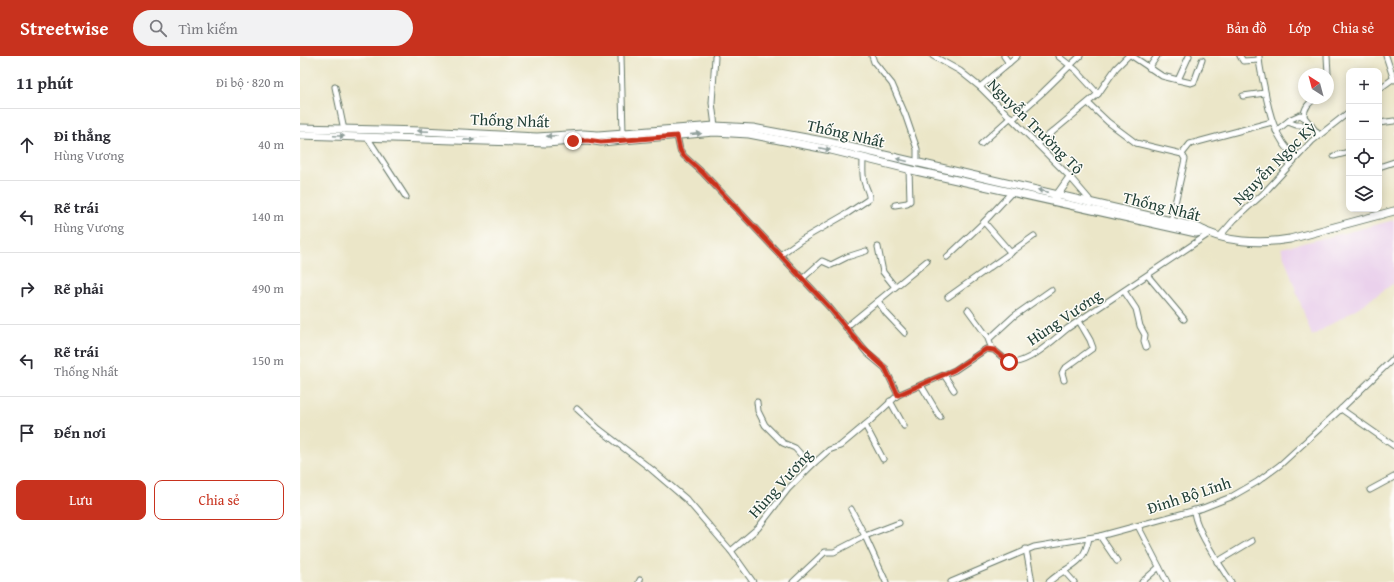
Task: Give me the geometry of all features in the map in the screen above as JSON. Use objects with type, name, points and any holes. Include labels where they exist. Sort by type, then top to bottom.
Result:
[{"type":"main road","name":"Thống Nhất","points":[[300,128],[451,136],[546,143],[587,140],[601,142],[633,136],[715,126],[738,126],[828,142],[917,164],[932,170],[1012,192],[1055,198]]},
{"type":"main road","name":"Thống Nhất","points":[[300,135],[367,137],[537,136],[583,134],[598,136],[623,133],[633,136],[677,136],[721,132],[749,134],[806,144],[909,169],[932,170],[1090,206],[1191,232],[1207,232]]},
{"type":"main road","points":[[1055,198],[1070,177]]},
{"type":"main road","name":"Thống Nhất","points":[[1090,206],[1171,221],[1197,227],[1207,232]]},
{"type":"main road","points":[[1207,232],[1244,240],[1284,240],[1394,211]]},
{"type":"street","points":[[621,56],[623,133]]},
{"type":"street","points":[[872,56],[874,62],[892,84],[905,114],[918,149],[917,164]]},
{"type":"street","name":"Nguyễn Trường Tộ","points":[[933,56],[960,71],[980,87],[1070,177],[1090,206]]},
{"type":"street","points":[[1004,56],[1009,63]]},
{"type":"street","points":[[980,87],[1017,56]]},
{"type":"street","points":[[1058,56],[1070,65],[1098,94]]},
{"type":"street","points":[[981,144],[1042,93],[1080,56]]},
{"type":"street","points":[[1038,144],[1098,94],[1116,68],[1128,56]]},
{"type":"street","points":[[1132,56],[1162,76],[1194,82],[1202,60]]},
{"type":"street","points":[[1149,68],[1157,56]]},
{"type":"street","points":[[1178,80],[1189,56]]},
{"type":"street","points":[[1240,56],[1243,61],[1259,58],[1272,122],[1284,146],[1296,158]]},
{"type":"street","points":[[1327,56],[1328,68]]},
{"type":"street","points":[[1382,87],[1394,79],[1386,56]]},
{"type":"street","points":[[715,57],[712,103],[715,126]]},
{"type":"street","points":[[335,87],[344,130]]},
{"type":"street","points":[[1243,96],[1265,93]]},
{"type":"street","points":[[1088,103],[1108,122],[1136,143],[1182,154],[1185,159],[1171,221]]},
{"type":"street","points":[[1304,117],[1308,104]]},
{"type":"street","name":"Nguyễn Ngọc Kỳ","points":[[1220,236],[1234,220],[1263,194],[1319,134],[1346,114]]},
{"type":"street","points":[[1276,132],[1297,116],[1304,117],[1319,134]]},
{"type":"street","points":[[1382,123],[1394,121]]},
{"type":"street","points":[[1182,154],[1190,144],[1272,122]]},
{"type":"street","points":[[1288,122],[1296,125],[1311,125]]},
{"type":"street","points":[[677,136],[680,150],[684,156],[703,173],[829,307],[862,347],[887,371],[898,395]]},
{"type":"street","points":[[367,137],[406,197]]},
{"type":"street","points":[[1334,156],[1346,153]]},
{"type":"street","points":[[780,255],[801,240],[869,199],[870,196],[864,181],[863,158]]},
{"type":"street","points":[[1382,166],[1394,162]]},
{"type":"street","points":[[895,206],[908,203],[910,201],[909,169]]},
{"type":"street","points":[[947,257],[984,222],[1012,192]]},
{"type":"street","points":[[984,222],[1011,253]]},
{"type":"street","name":"Hùng Vương","points":[[731,551],[758,528],[788,489],[811,466],[829,450],[840,446],[865,426],[898,395],[961,367],[984,350],[992,349],[999,352],[1009,362],[1016,362],[1045,347],[1068,328],[1148,276],[1207,232]]},
{"type":"street","points":[[948,298],[1034,236]]},
{"type":"street","points":[[878,247],[883,272],[895,287]]},
{"type":"street","points":[[802,279],[822,261],[826,261],[831,265],[866,251]]},
{"type":"street","points":[[846,327],[927,261]]},
{"type":"street","points":[[1148,276],[1184,319]]},
{"type":"street","points":[[989,339],[1014,316],[1051,290]]},
{"type":"street","points":[[1124,291],[1136,309],[1140,326],[1145,334],[1144,341],[1146,347]]},
{"type":"street","points":[[878,301],[886,313],[905,333]]},
{"type":"street","points":[[968,310],[989,339],[992,349]]},
{"type":"street","points":[[1064,380],[1062,373],[1064,369],[1093,348],[1079,321]]},
{"type":"street","name":"Đinh Bộ Lĩnh","points":[[951,582],[1026,549],[1046,544],[1100,536],[1194,510],[1231,497],[1266,476],[1291,455],[1394,358]]},
{"type":"street","points":[[944,375],[954,390]]},
{"type":"street","points":[[922,385],[940,417]]},
{"type":"street","points":[[890,401],[904,426]]},
{"type":"street","points":[[757,402],[758,411],[765,425],[783,443],[795,448],[811,466]]},
{"type":"street","points":[[577,409],[599,429],[675,488],[694,506],[731,551],[753,582]]},
{"type":"street","points":[[1341,409],[1394,446]]},
{"type":"street","points":[[865,426],[883,459]]},
{"type":"street","points":[[1370,490],[1394,477]]},
{"type":"street","points":[[851,509],[886,582]]},
{"type":"street","points":[[1194,510],[1197,524],[1231,582]]},
{"type":"street","points":[[793,582],[825,552],[834,552],[865,536],[899,523]]},
{"type":"street","points":[[1138,526],[1167,582]]},
{"type":"street","points":[[1100,536],[1118,561]]},
{"type":"street","points":[[1049,582],[1076,563],[1083,556],[1087,549],[1088,538]]},
{"type":"street","points":[[1218,562],[1252,541]]},
{"type":"street","points":[[1026,549],[1032,582]]},
{"type":"street","points":[[1142,582],[1159,567]]},
{"type":"street","points":[[1064,571],[1074,582]]},
{"type":"shaded area","points":[[1394,220],[1394,283],[1312,336],[1281,248]]},
{"type":"route","points":[[573,141],[587,140],[601,142],[677,136],[680,150],[684,156],[703,173],[829,307],[862,347],[885,368],[898,395],[954,370],[988,348],[1000,354],[1009,362]]}]
